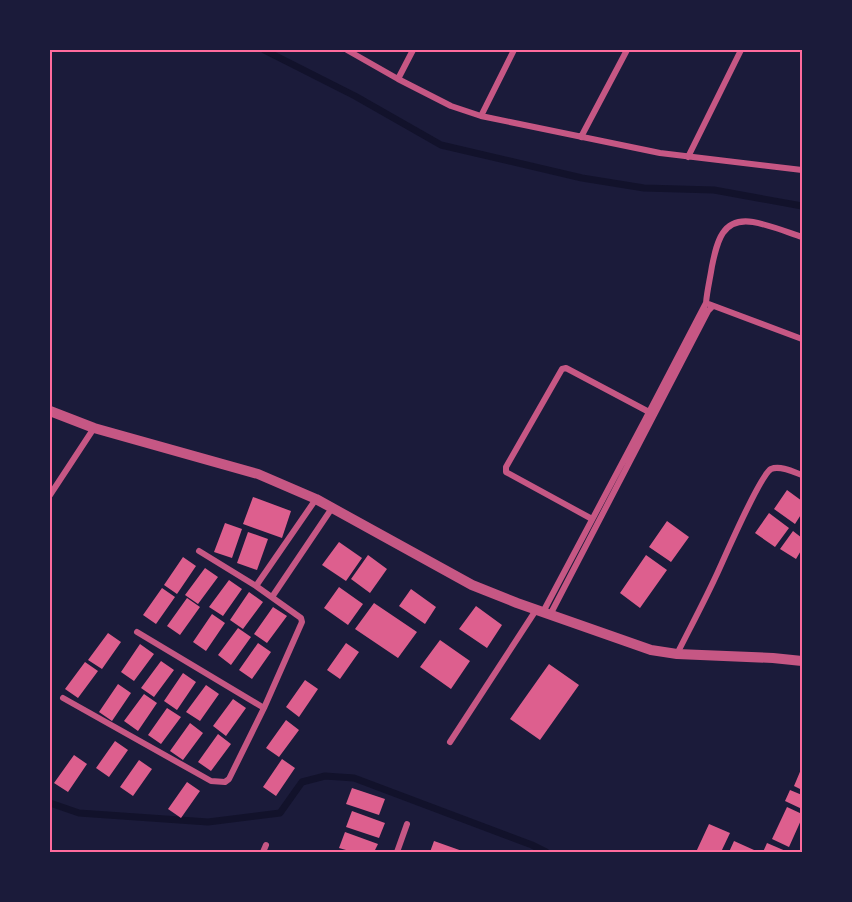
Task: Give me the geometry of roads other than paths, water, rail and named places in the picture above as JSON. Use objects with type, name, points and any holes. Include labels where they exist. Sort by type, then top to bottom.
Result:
[{"type":"street","points":[[347,50],[452,106],[480,116],[660,153],[802,170]]},
{"type":"street","points":[[398,79],[413,50]]},
{"type":"street","points":[[480,116],[514,50]]},
{"type":"street","points":[[581,137],[627,50]]},
{"type":"street","points":[[688,157],[741,50]]},
{"type":"street","points":[[543,612],[706,303],[716,244],[724,230],[740,222],[753,222],[802,237]]},
{"type":"street","points":[[706,303],[802,339]]},
{"type":"street","points":[[450,742],[543,612],[708,311],[713,306]]},
{"type":"street","points":[[592,519],[506,472],[506,467],[561,369],[566,368],[649,412]]},
{"type":"street","points":[[50,411],[94,428],[258,474],[316,499],[472,585],[651,650],[677,654],[802,661]]},
{"type":"street","points":[[50,495],[94,428]]},
{"type":"street","points":[[677,654],[766,475],[771,469],[780,468],[802,475]]},
{"type":"street","points":[[256,586],[316,499]]},
{"type":"street","points":[[272,597],[332,508]]},
{"type":"street","points":[[63,698],[211,781],[225,782],[229,779],[264,708],[302,622],[301,618],[272,597],[199,551]]},
{"type":"street","points":[[137,632],[264,708]]},
{"type":"street","points":[[397,852],[407,824]]},
{"type":"street","points":[[264,852],[266,845]]},
{"type":"waterway","points":[[264,50],[355,96],[441,145],[582,178],[644,188],[714,190],[802,206]]},
{"type":"waterway","points":[[50,803],[79,813],[208,822],[280,813],[302,782],[325,776],[354,778],[546,852]]}]
